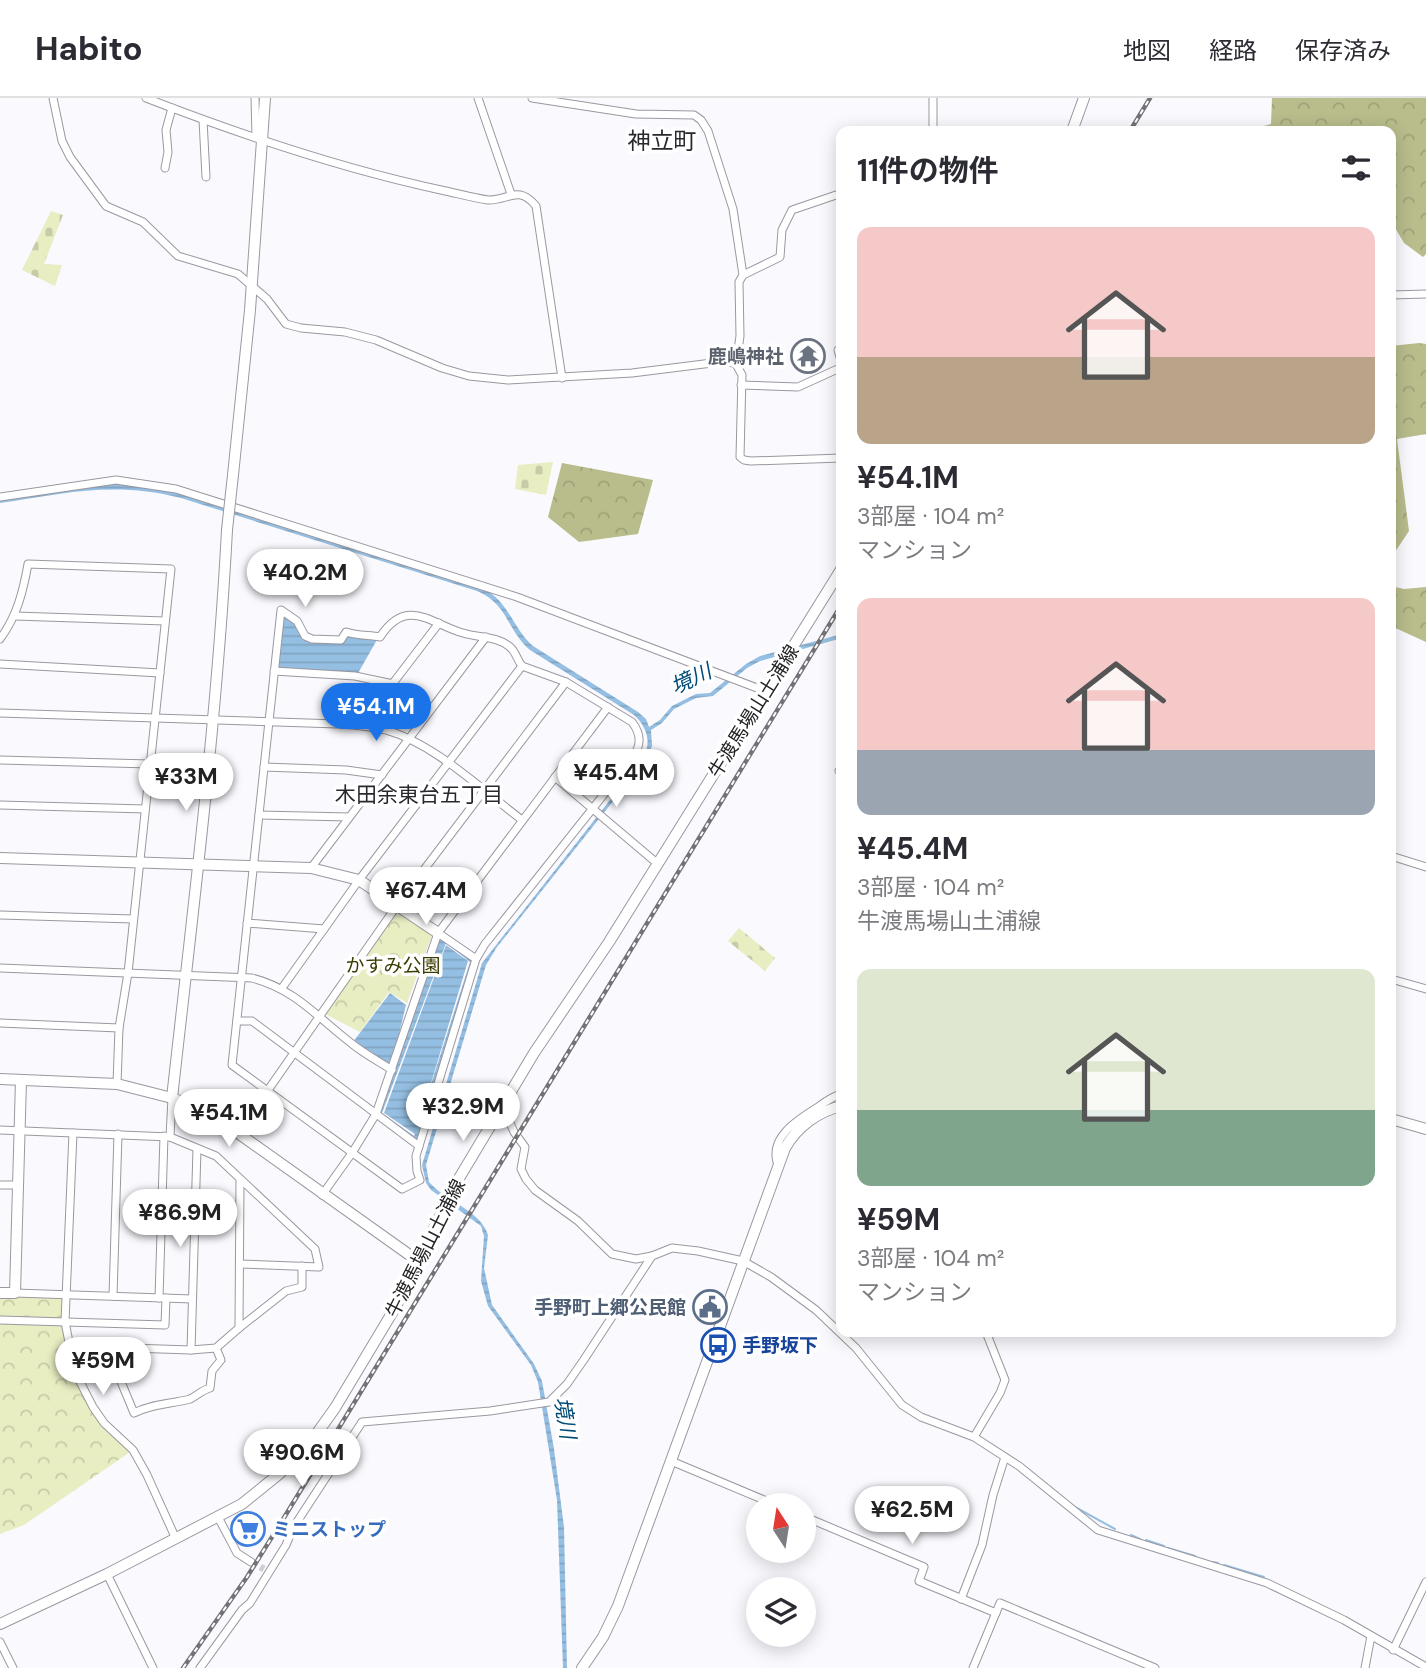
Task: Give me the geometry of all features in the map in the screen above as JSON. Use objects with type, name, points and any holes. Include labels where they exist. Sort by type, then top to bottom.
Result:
[{"type":"street","points":[[53,98],[62,141],[70,157],[106,206],[144,222],[178,256],[238,274],[252,285],[286,324],[376,340],[442,368],[469,376],[508,380],[632,373],[728,361],[736,364],[742,374],[740,457],[744,460],[836,458]]},
{"type":"street","points":[[146,98],[203,120],[413,184],[491,200],[510,194],[525,196],[536,206],[562,378]]},
{"type":"street","points":[[255,98],[259,138]]},
{"type":"street","points":[[0,1320],[165,1325],[163,1298],[167,1137],[213,719],[227,530],[252,285],[259,138],[265,98]]},
{"type":"street","points":[[478,98],[510,194]]},
{"type":"street","points":[[532,98],[626,113],[694,115],[701,120],[708,131],[733,209],[743,275]]},
{"type":"street","points":[[933,98],[933,126]]},
{"type":"street","points":[[1074,126],[1084,98]]},
{"type":"street","points":[[165,168],[169,152],[166,130],[172,108]]},
{"type":"street","points":[[203,120],[206,177]]},
{"type":"street","points":[[736,364],[740,336],[739,282],[743,275],[780,257],[782,230],[792,210],[836,194]]},
{"type":"street","points":[[1396,295],[1426,294]]},
{"type":"street","points":[[741,385],[798,387],[836,368]]},
{"type":"street","points":[[0,497],[116,480],[176,489],[517,597],[765,691]]},
{"type":"street","points":[[0,639],[15,616],[27,564],[171,569],[120,1028],[117,1084]]},
{"type":"street","name":"牛渡馬場山土浦線","points":[[0,1624],[107,1574],[242,1504],[264,1488],[315,1436],[376,1342],[458,1180],[534,1053],[658,864],[836,578]]},
{"type":"street","points":[[281,610],[297,621],[306,636],[312,639],[341,640],[346,632],[359,636],[380,636],[388,625],[410,616],[426,617],[439,623],[452,630],[502,641],[511,648],[522,666],[566,682],[632,722],[639,733],[640,746],[485,944],[476,960],[419,1146],[416,1163],[420,1180],[402,1189],[232,1065],[281,610]]},
{"type":"street","points":[[15,616],[165,621]]},
{"type":"street","points":[[361,725],[439,623]]},
{"type":"street","points":[[311,868],[486,637]]},
{"type":"street","points":[[0,664],[160,673]]},
{"type":"street","points":[[282,988],[359,880],[522,666]]},
{"type":"street","points":[[274,671],[355,676],[393,684]]},
{"type":"street","points":[[238,1133],[398,904],[566,682]]},
{"type":"street","points":[[322,1195],[376,1114],[438,933],[608,707]]},
{"type":"street","points":[[0,713],[361,725],[387,730],[409,739],[448,763],[522,820]]},
{"type":"street","points":[[0,760],[150,764]]},
{"type":"street","points":[[264,768],[346,770],[382,775]]},
{"type":"street","points":[[555,777],[658,864]]},
{"type":"street","points":[[0,805],[145,809]]},
{"type":"street","points":[[259,815],[349,817]]},
{"type":"street","points":[[0,858],[311,868],[359,880],[398,904],[476,960]]},
{"type":"street","points":[[1396,858],[1426,867]]},
{"type":"street","points":[[0,915],[134,919]]},
{"type":"street","points":[[247,923],[324,929]]},
{"type":"street","points":[[0,968],[241,976],[267,982],[282,988],[320,1015],[351,1044],[392,1070]]},
{"type":"street","points":[[1396,980],[1426,989]]},
{"type":"street","points":[[237,1021],[252,1021],[419,1146]]},
{"type":"street","points":[[0,1023],[120,1028]]},
{"type":"street","points":[[0,1079],[117,1084],[172,1098],[198,1108],[238,1133],[418,1261]]},
{"type":"street","points":[[15,1293],[21,1080]]},
{"type":"street","points":[[778,1165],[775,1156],[778,1143],[786,1130],[836,1096]]},
{"type":"street","points":[[503,1107],[514,1132],[525,1147],[521,1169],[526,1179],[535,1190],[578,1220],[612,1254],[636,1259],[672,1248],[743,1261],[772,1277],[836,1328]]},
{"type":"street","points":[[582,1668],[603,1637],[618,1606],[778,1165],[792,1136],[804,1125],[836,1107]]},
{"type":"street","points":[[1396,1120],[1426,1129]]},
{"type":"street","points":[[0,1130],[167,1137],[216,1156],[316,1249],[319,1267],[240,1264]]},
{"type":"street","points":[[73,1133],[65,1322],[75,1372],[104,1423],[132,1450],[176,1539]]},
{"type":"street","points":[[113,1296],[118,1134]]},
{"type":"street","points":[[191,1350],[197,1149]]},
{"type":"street","points":[[239,1328],[240,1180]]},
{"type":"street","points":[[0,1185],[18,1185]]},
{"type":"street","points":[[200,1668],[250,1603],[293,1528],[362,1422],[549,1402],[578,1368],[652,1256]]},
{"type":"street","points":[[69,1346],[191,1350],[216,1348],[286,1291],[302,1287],[302,1266]]},
{"type":"street","points":[[0,1293],[192,1299]]},
{"type":"street","points":[[845,1337],[902,1405],[921,1417],[974,1437],[1005,1457],[1098,1530],[1268,1583],[1426,1667]]},
{"type":"street","points":[[974,1437],[1005,1380],[988,1337]]},
{"type":"street","points":[[107,1348],[134,1413],[147,1405],[159,1406],[194,1397],[202,1390],[210,1388],[212,1371],[221,1360],[216,1348]]},
{"type":"street","points":[[961,1599],[982,1545],[1005,1457]]},
{"type":"street","points":[[671,1461],[747,1493]]},
{"type":"street","points":[[218,1517],[237,1553],[251,1562]]},
{"type":"street","points":[[816,1522],[924,1567],[919,1581],[996,1613]]},
{"type":"street","points":[[107,1574],[153,1668]]},
{"type":"street","points":[[1393,1650],[1426,1581]]},
{"type":"street","points":[[973,1668],[1000,1603],[1155,1668]]},
{"type":"street","points":[[1365,1668],[1371,1636]]},
{"type":"street","points":[[0,1642],[13,1668]]},
{"type":"green space","points":[[1272,98],[1426,98],[1426,254],[1423,257],[1404,243],[1396,229],[1396,126],[1264,126],[1271,124]]},
{"type":"green space","points":[[51,211],[63,215],[44,264],[62,265],[55,286],[22,270]]},
{"type":"green space","points":[[1426,344],[1426,434],[1397,439],[1409,531],[1396,550],[1396,345]]},
{"type":"green space","points":[[553,462],[546,495],[515,489],[518,465]]},
{"type":"green space","points":[[562,463],[653,480],[638,534],[579,542],[548,517]]},
{"type":"green space","points":[[1396,587],[1426,587],[1426,642],[1396,628]]},
{"type":"green space","name":"かすみ公園","points":[[398,911],[432,935],[407,1003],[389,992],[360,1032],[325,1014]]},
{"type":"green space","points":[[739,928],[775,958],[765,971],[728,941]]},
{"type":"green space","points":[[0,1293],[67,1295],[70,1352],[79,1379],[96,1411],[133,1450],[24,1525],[0,1534]]},
{"type":"water","points":[[109,484],[129,484],[183,494],[488,591],[502,604],[533,646],[638,712],[646,719],[649,727],[660,720],[672,706],[696,694],[710,693],[760,656],[836,636],[836,640],[760,661],[747,668],[713,696],[696,698],[674,709],[662,723],[651,730],[652,746],[645,761],[497,947],[486,965],[426,1165],[429,1182],[472,1214],[484,1227],[488,1235],[484,1268],[492,1305],[534,1364],[542,1381],[564,1527],[567,1668],[563,1668],[557,1500],[538,1382],[531,1365],[488,1306],[481,1281],[484,1236],[481,1226],[431,1190],[426,1183],[422,1165],[482,963],[643,758],[648,741],[645,730],[634,715],[530,650],[516,634],[502,610],[477,591],[181,498],[157,493],[112,489],[0,503],[0,500]]},
{"type":"water","points":[[282,612],[295,622],[304,637],[341,642],[347,634],[378,638],[357,675],[276,669]]},
{"type":"water","points":[[439,935],[474,960],[419,1143],[378,1113]],"holes":[[[446,943],[470,962],[424,1106],[468,961],[446,945],[384,1113],[415,1134],[414,1136],[382,1113]]]},
{"type":"water","points":[[390,993],[406,1005],[391,1068],[353,1042]]},
{"type":"waterway","points":[[1075,1507],[1115,1529]]},
{"type":"waterway","points":[[1131,1535],[1140,1539]]},
{"type":"waterway","points":[[1146,1540],[1164,1546]]},
{"type":"waterway","points":[[1168,1548],[1195,1556]]},
{"type":"waterway","points":[[1213,1562],[1218,1563]]},
{"type":"waterway","points":[[1224,1565],[1264,1577]]},
{"type":"tunnel","points":[[251,1562],[264,1569]]},
{"type":"railway","points":[[1133,126],[1150,98]]},
{"type":"railway","points":[[183,1668],[247,1577],[282,1521],[836,614]]},
{"type":"place","name":"鹿嶋神社","points":[[808,356]]},
{"type":"place","name":"手野町上郷公民館","points":[[710,1307]]},
{"type":"place","name":"手野坂下","points":[[718,1345]]},
{"type":"place","name":"ミニストップ","points":[[248,1529]]},
{"type":"district","name":"神立町","points":[[662,141]]},
{"type":"district","name":"木田余東台五丁目","points":[[419,795]]},
{"type":"water label","name":"境川","points":[[691,679]]},
{"type":"water label","name":"境川","points":[[565,1418]]}]
